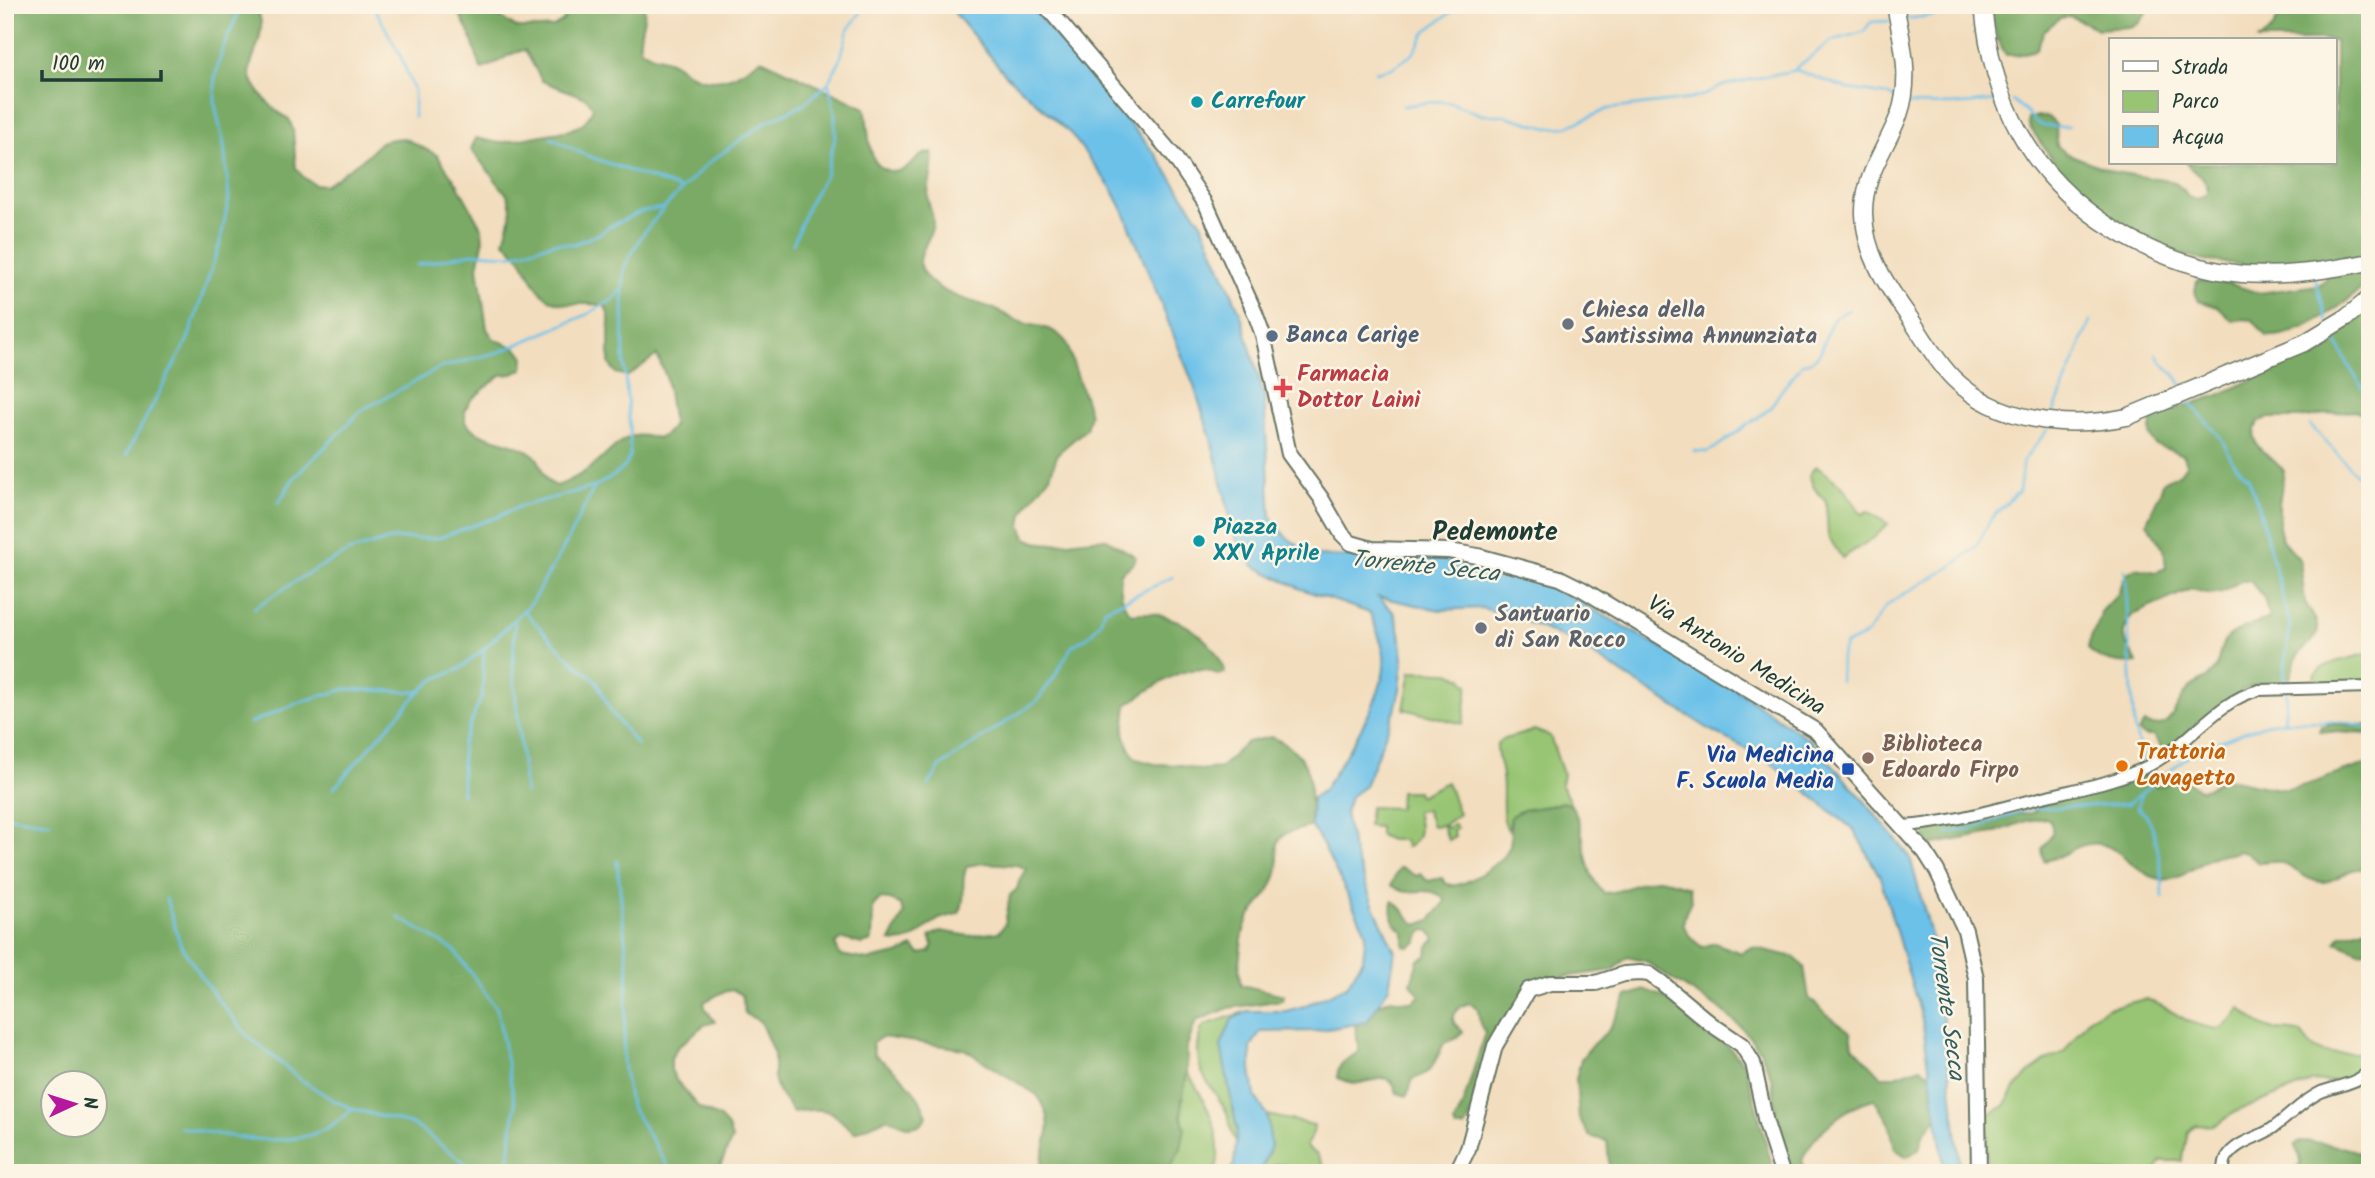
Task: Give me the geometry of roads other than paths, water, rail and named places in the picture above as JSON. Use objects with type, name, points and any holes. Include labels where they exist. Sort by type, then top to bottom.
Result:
[{"type":"highway","points":[[1895,5],[1904,57],[1905,93],[1898,117],[1868,180],[1864,214],[1867,240],[1877,270],[1948,373],[1978,397],[2009,413],[2040,420],[2099,421],[2127,417],[2304,344],[2347,317],[2370,298]]},
{"type":"highway","points":[[1983,5],[1992,61],[2003,96],[2021,135],[2061,186],[2103,221],[2144,246],[2206,267],[2240,273],[2282,275],[2370,262]]},
{"type":"main road","name":"Via Antonio Medicina","points":[[1045,5],[1173,155],[1206,204],[1259,324],[1289,454],[1321,498],[1342,534],[1351,543],[1371,549],[1448,551],[1478,556],[1560,578],[1582,589],[1816,731],[1920,846],[1937,871],[1965,930],[1976,978],[1979,1173]]},
{"type":"main road","points":[[1456,1173],[1468,1149],[1495,1046],[1528,990],[1550,983],[1596,983],[1640,972],[1649,974],[1711,1024],[1742,1045],[1753,1063],[1766,1123],[1782,1173]]},
{"type":"street","points":[[1902,826],[1968,817],[2067,792],[2149,766],[2249,692],[2370,687]]},
{"type":"street","points":[[2224,1173],[2226,1158],[2238,1146],[2272,1129],[2300,1104],[2319,1093],[2359,1079],[2370,1069]]},
{"type":"water","name":"Torrente Secca","points":[[948,5],[1029,5],[1157,156],[1201,222],[1240,312],[1264,396],[1271,517],[1286,537],[1314,556],[1438,559],[1513,574],[1562,592],[1735,689],[1809,739],[1862,798],[1910,857],[1935,950],[1961,1173],[1945,1173],[1922,1019],[1880,877],[1854,830],[1769,761],[1712,731],[1571,641],[1518,618],[1482,608],[1440,610],[1378,597],[1394,612],[1400,632],[1403,659],[1400,690],[1395,710],[1365,786],[1350,797],[1345,813],[1352,847],[1374,907],[1395,952],[1389,987],[1367,1022],[1316,1031],[1260,1032],[1251,1047],[1251,1069],[1255,1096],[1267,1115],[1271,1146],[1260,1173],[1229,1173],[1234,1164],[1237,1129],[1221,1046],[1232,1019],[1248,1011],[1286,1011],[1304,1006],[1347,986],[1363,959],[1366,932],[1311,826],[1312,798],[1324,790],[1372,706],[1384,671],[1383,650],[1370,613],[1301,589],[1254,566],[1235,537],[1211,439],[1194,386],[1124,212],[1112,189],[1071,134],[1005,74]]},
{"type":"waterway","points":[[126,455],[188,339],[220,243],[229,198],[224,145],[215,105],[215,78],[222,50],[242,5]]},
{"type":"waterway","points":[[373,5],[401,57],[414,91],[414,118]]},
{"type":"waterway","points":[[254,608],[348,552],[391,539],[438,538],[518,507],[594,487],[626,465],[630,455],[630,431],[624,364],[625,266],[642,235],[707,164],[764,123],[803,105],[828,83],[840,61],[848,30],[866,5]]},
{"type":"waterway","points":[[1375,72],[1392,68],[1413,54],[1426,31],[1461,5]]},
{"type":"waterway","points":[[2361,5],[2370,42]]},
{"type":"waterway","points":[[1906,19],[1978,9]]},
{"type":"waterway","points":[[1796,68],[1831,41],[1863,32],[1871,22],[1889,21]]},
{"type":"waterway","points":[[1403,106],[1438,101],[1452,103],[1482,115],[1502,115],[1548,128],[1567,127],[1608,109],[1691,99],[1721,86],[1796,70],[1848,89],[1889,95],[1898,101]]},
{"type":"waterway","points":[[793,244],[808,206],[826,174],[835,138],[835,113],[829,85]]},
{"type":"waterway","points":[[2012,100],[2039,124],[2068,127]]},
{"type":"waterway","points":[[1909,104],[1949,105],[1999,101]]},
{"type":"waterway","points":[[551,138],[585,155],[681,189]]},
{"type":"waterway","points":[[417,265],[472,253],[510,255],[554,243],[574,244],[640,212],[662,208]]},
{"type":"waterway","points":[[2315,277],[2327,321]]},
{"type":"waterway","points":[[279,502],[293,479],[362,410],[440,368],[502,351],[586,315],[614,299],[621,290]]},
{"type":"waterway","points":[[1694,451],[1707,452],[1715,448],[1771,408],[1803,363],[1811,361],[1820,352],[1834,319],[1849,310]]},
{"type":"waterway","points":[[2053,414],[2090,321]]},
{"type":"waterway","points":[[2334,336],[2350,368],[2370,398]]},
{"type":"waterway","points":[[2157,354],[2182,387]]},
{"type":"waterway","points":[[2187,400],[2221,438],[2233,462],[2248,477],[2259,507],[2290,625],[2284,673],[2286,686]]},
{"type":"waterway","points":[[2310,425],[2370,489]]},
{"type":"waterway","points":[[1840,681],[1841,656],[1845,645],[1866,635],[1886,606],[1895,599],[1951,567],[1975,548],[1992,517],[2019,491],[2023,461],[2048,429]]},
{"type":"waterway","points":[[333,789],[419,692],[435,679],[460,669],[531,603],[562,551],[594,488]]},
{"type":"waterway","points":[[2125,570],[2134,728],[2144,764]]},
{"type":"waterway","points":[[929,785],[941,766],[1037,701],[1072,646],[1089,636],[1100,623],[1104,610],[1173,577]]},
{"type":"waterway","points":[[524,611],[567,656],[597,682],[611,712],[638,746]]},
{"type":"waterway","points":[[515,619],[513,667],[525,794]]},
{"type":"waterway","points":[[462,794],[462,744],[482,696],[484,651]]},
{"type":"waterway","points":[[250,723],[303,701],[346,689],[419,692]]},
{"type":"waterway","points":[[2284,721],[2287,692]]},
{"type":"waterway","points":[[1947,833],[1975,828],[2026,809],[2128,804],[2196,750],[2265,724],[2284,721],[2346,722],[2370,728]]},
{"type":"waterway","points":[[2147,770],[2150,780],[2148,787]]},
{"type":"waterway","points":[[2142,794],[2137,808],[2146,815],[2153,831],[2161,868],[2163,898]]},
{"type":"waterway","points":[[5,816],[51,823]]},
{"type":"waterway","points":[[617,861],[628,968],[623,1062],[630,1105],[672,1173]]},
{"type":"waterway","points":[[166,899],[181,946],[214,995],[248,1036],[300,1079],[333,1100],[353,1109],[414,1125],[479,1173]]},
{"type":"waterway","points":[[398,917],[454,950],[497,1009],[515,1105],[507,1173]]},
{"type":"waterway","points":[[180,1127],[251,1139],[288,1139],[325,1129],[353,1109]]},
{"type":"place","name":"Carrefour","points":[[1197,102]]},
{"type":"place","name":"Chiesa della Santissima Annunziata","points":[[1568,324]]},
{"type":"place","name":"Banca Carige","points":[[1272,336]]},
{"type":"place","name":"Farmacia Dottor Laini","points":[[1283,388]]},
{"type":"place","name":"Piazza XXV Aprile","points":[[1199,541]]},
{"type":"place","name":"Santuario di San Rocco","points":[[1481,628]]},
{"type":"place","name":"Biblioteca Edoardo Firpo","points":[[1868,758]]},
{"type":"place","name":"Trattoria Lavagetto","points":[[2122,766]]},
{"type":"place","name":"Via Medicina F. Scuola Media","points":[[1848,769]]},
{"type":"district","name":"Pedemonte","points":[[1495,533]]}]
